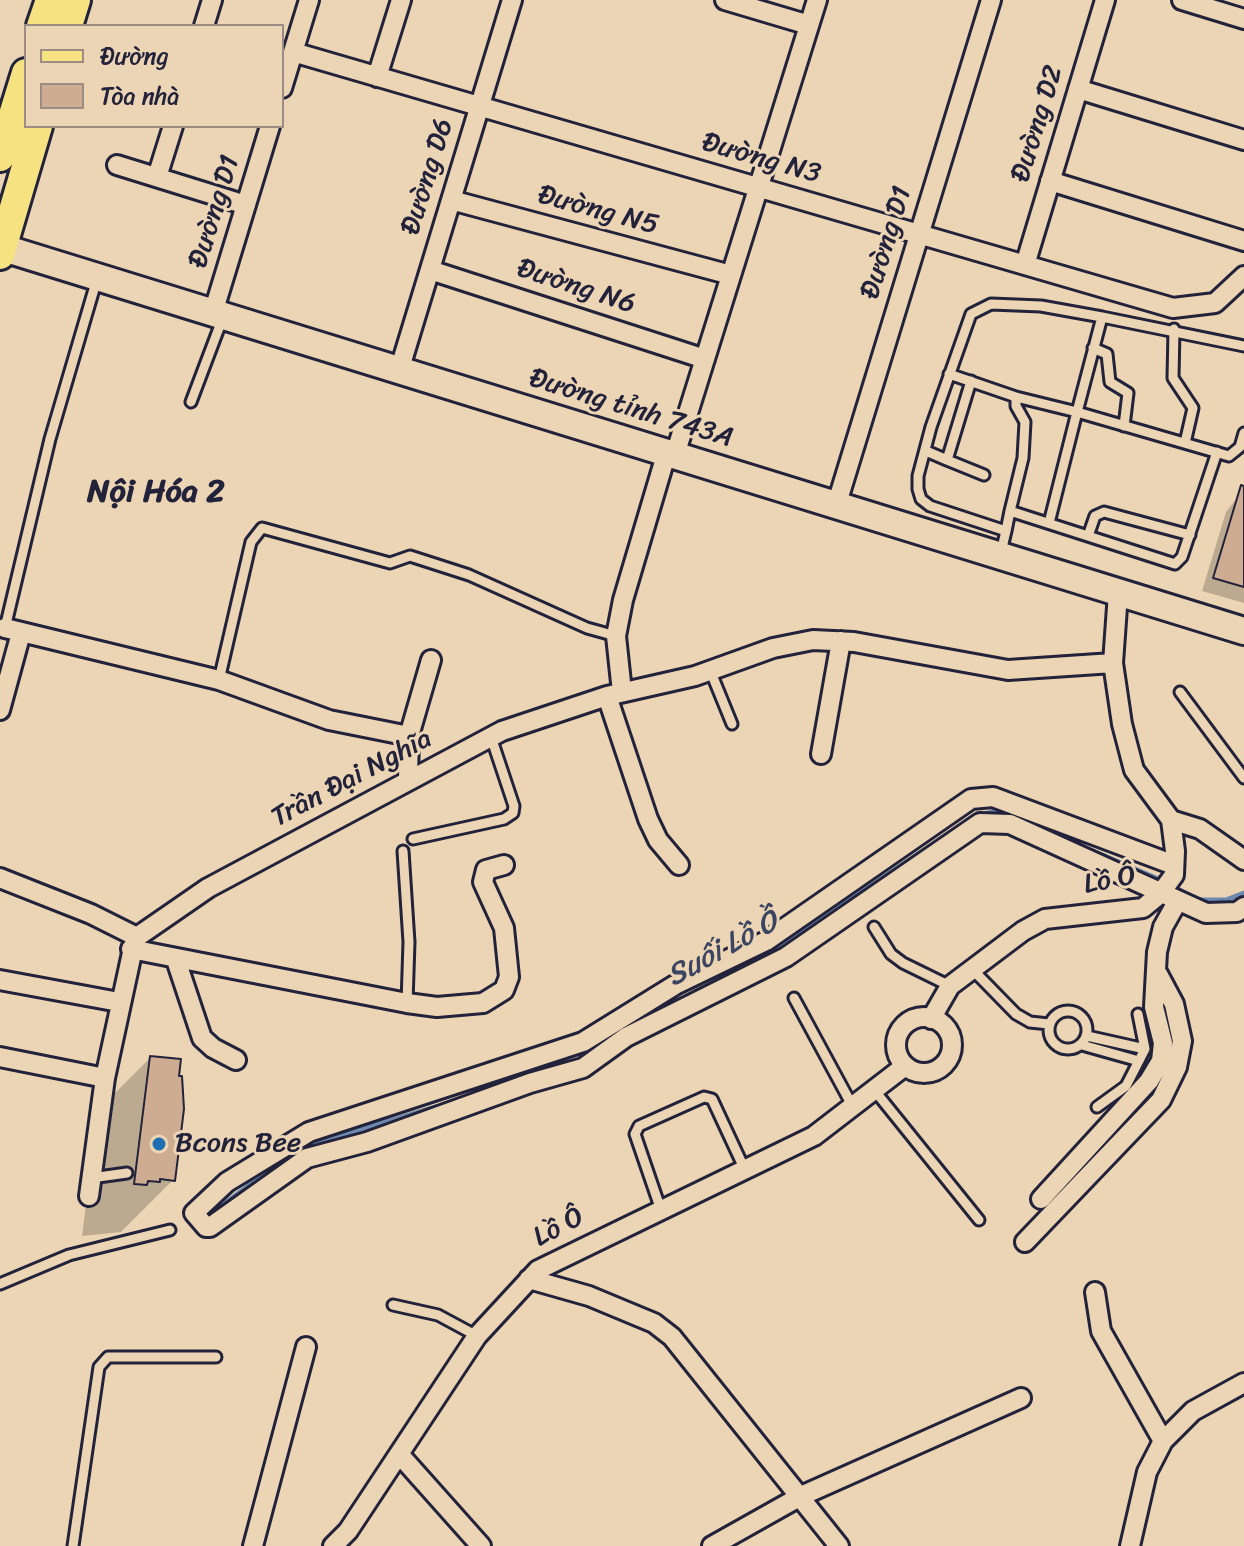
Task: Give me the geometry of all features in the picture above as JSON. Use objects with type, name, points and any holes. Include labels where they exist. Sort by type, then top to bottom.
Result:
[{"type":"main road","points":[[42,24],[50,0]]},
{"type":"main road","points":[[69,24],[76,0]]},
{"type":"main road","points":[[0,157],[5,120],[24,77]]},
{"type":"main road","points":[[1,250],[37,128]]},
{"type":"main road","name":"Đường tỉnh 743A","points":[[1,250],[98,277],[670,456],[837,503],[1003,543],[1118,593],[1244,631]]},
{"type":"street","points":[[205,24],[212,0]]},
{"type":"street","points":[[284,81],[309,0]]},
{"type":"street","points":[[377,77],[401,0]]},
{"type":"street","name":"Đường D6","points":[[399,371],[512,0]]},
{"type":"street","points":[[725,0],[809,25]]},
{"type":"street","points":[[679,865],[658,840],[648,819],[615,694],[616,636],[630,570],[705,359],[817,0]]},
{"type":"street","name":"Đường D1","points":[[837,503],[991,0]]},
{"type":"street","name":"Đường D2","points":[[1025,265],[1105,0]]},
{"type":"street","points":[[1182,0],[1244,19]]},
{"type":"street","name":"Đường N3","points":[[293,52],[1173,308],[1215,303],[1244,276]]},
{"type":"street","points":[[1078,89],[1244,140]]},
{"type":"street","points":[[157,177],[172,128]]},
{"type":"street","name":"Đường D1","points":[[218,315],[269,128]]},
{"type":"street","points":[[117,165],[246,205]]},
{"type":"street","points":[[1050,181],[1244,241]]},
{"type":"street","name":"Đường N5","points":[[451,200],[731,275]]},
{"type":"street","name":"Đường N6","points":[[430,270],[705,359]]},
{"type":"street","points":[[1118,593],[1113,663],[1127,753],[1141,784],[1171,820],[1200,829],[1244,860]]},
{"type":"street","points":[[0,710],[13,630],[219,680],[329,720],[409,736]]},
{"type":"street","name":"Trần Đại Nghĩa","points":[[134,943],[208,888],[491,736],[615,694],[710,670],[773,648],[813,640],[841,641],[1008,670],[1113,663]]},
{"type":"street","points":[[821,754],[841,641]]},
{"type":"street","points":[[408,779],[409,736],[431,660]]},
{"type":"street","points":[[1170,885],[1010,824],[980,823],[786,957],[626,1037],[583,1068],[530,1083],[471,1093],[309,1132],[227,1182],[194,1213],[206,1227],[210,1227],[307,1158],[471,1093],[583,1042],[675,985],[766,941],[971,799],[993,797],[1170,885],[1206,913],[1237,912],[1244,907]]},
{"type":"street","name":"Lồ Ô","points":[[931,1019],[950,986],[971,968],[1045,919],[1143,908],[1170,885],[1171,820]]},
{"type":"street","points":[[0,878],[91,914],[134,943],[176,960],[407,1003],[465,1006],[483,1003],[504,990],[509,977],[504,928],[483,882],[486,870],[504,865]]},
{"type":"street","points":[[1041,1199],[1149,1081],[1161,1061],[1163,1043],[1154,1007],[1157,952],[1170,885]]},
{"type":"street","points":[[90,1187],[105,1078],[134,943]]},
{"type":"street","points":[[176,960],[202,1038],[213,1048],[236,1060]]},
{"type":"street","points":[[1025,1242],[1161,1100],[1177,1067],[1182,1041],[1174,1004],[1158,974]]},
{"type":"street","points":[[0,980],[119,1002]]},
{"type":"street","points":[[931,1019],[949,1033],[951,1051],[948,1060],[934,1071],[925,1073],[905,1066],[897,1053],[898,1035],[909,1021],[931,1019]]},
{"type":"street","points":[[0,1057],[105,1078]]},
{"type":"street","name":"Lồ Ô","points":[[336,1545],[477,1336],[529,1279],[553,1260],[814,1136],[905,1066]]},
{"type":"street","points":[[529,1279],[589,1296],[654,1323],[672,1337],[839,1546]]},
{"type":"street","points":[[1095,1292],[1101,1331],[1163,1441]]},
{"type":"street","points":[[253,1546],[306,1347]]},
{"type":"street","points":[[1130,1546],[1147,1472],[1163,1441],[1193,1411],[1244,1383]]},
{"type":"street","points":[[712,1546],[801,1496],[1021,1398]]},
{"type":"street","points":[[399,1454],[481,1546]]},
{"type":"lane","points":[[13,630],[50,439],[98,277]]},
{"type":"lane","points":[[1016,397],[1016,406],[1025,422],[1023,458],[1003,543],[921,499],[918,476],[971,314],[991,304],[1041,306],[1174,329],[1244,346]]},
{"type":"lane","points":[[191,402],[218,315]]},
{"type":"lane","points":[[1049,523],[1102,317]]},
{"type":"lane","points":[[1174,329],[1173,378],[1193,408],[1185,443]]},
{"type":"lane","points":[[1093,348],[1107,354],[1110,382],[1128,393],[1124,426]]},
{"type":"lane","points":[[949,374],[1016,397],[1229,456],[1234,453],[1244,433]]},
{"type":"lane","points":[[947,460],[971,381]]},
{"type":"lane","points":[[926,451],[984,475]]},
{"type":"lane","points":[[1010,511],[1175,564],[1182,557],[1217,452]]},
{"type":"lane","points":[[1088,536],[1095,516],[1104,512],[1190,535]]},
{"type":"lane","points":[[219,680],[251,542],[262,528],[390,563],[410,556],[469,575],[587,628],[616,636]]},
{"type":"lane","points":[[710,670],[732,724]]},
{"type":"lane","points":[[1180,692],[1244,778]]},
{"type":"lane","points":[[413,839],[504,819],[513,813],[514,806],[491,736]]},
{"type":"lane","points":[[403,851],[409,942],[407,1003]]},
{"type":"lane","points":[[874,927],[891,954],[950,986]]},
{"type":"lane","points":[[971,968],[1016,1014],[1030,1022],[1049,1024],[1064,1011],[1083,1017],[1084,1040]]},
{"type":"lane","points":[[794,998],[853,1107]]},
{"type":"lane","points":[[1097,1107],[1126,1086],[1145,1049],[1138,1014]]},
{"type":"lane","points":[[1049,1024],[1053,1043],[1072,1050],[1084,1040],[1145,1049]]},
{"type":"lane","points":[[1084,1040],[1139,1061]]},
{"type":"lane","points":[[875,1091],[979,1220]]},
{"type":"lane","points":[[661,1210],[635,1134],[639,1126],[704,1097],[712,1099],[745,1170]]},
{"type":"lane","points":[[90,1187],[127,1173]]},
{"type":"lane","points":[[0,1284],[69,1255],[170,1230]]},
{"type":"lane","points":[[393,1305],[438,1315],[477,1336]]},
{"type":"lane","points":[[73,1546],[99,1367],[108,1357],[216,1357]]},
{"type":"building","points":[[1241,485],[1244,486],[1244,587],[1213,578]]},
{"type":"building","name":"Bcons Bee","points":[[150,1056],[181,1059],[179,1076],[182,1076],[184,1109],[175,1181],[160,1179],[160,1182],[148,1181],[147,1185],[134,1184]]},
{"type":"waterway","name":"Suối Lồ Ồ","points":[[973,818],[994,811],[1012,817]]},
{"type":"waterway","name":"Suối Lồ Ồ","points":[[1025,822],[1163,881]]},
{"type":"waterway","name":"Suối Lồ Ồ","points":[[611,1037],[778,948],[948,834]]},
{"type":"waterway","name":"Suối Lồ Ồ","points":[[1172,886],[1198,900],[1226,900],[1244,893]]},
{"type":"waterway","name":"Suối Lồ Ồ","points":[[216,1210],[299,1148],[436,1107]]},
{"type":"place","name":"Bcons Bee","points":[[159,1144]]},
{"type":"district","name":"Nội Hóa 2","points":[[156,493]]}]
